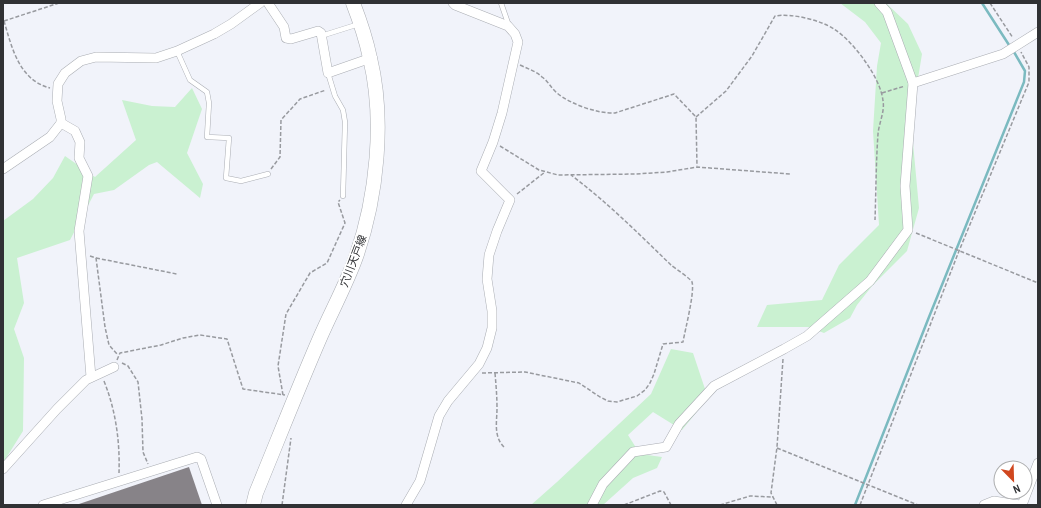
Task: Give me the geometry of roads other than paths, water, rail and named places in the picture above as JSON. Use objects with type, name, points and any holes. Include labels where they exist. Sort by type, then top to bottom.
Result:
[{"type":"main road","name":"穴川天戸線","points":[[253,505],[290,396],[319,341],[350,272],[364,233],[374,183],[378,137],[377,110],[370,58],[353,3]]},
{"type":"street","points":[[3,169],[50,138],[61,119],[57,101],[58,84],[65,73],[81,61],[96,57],[156,58],[214,34],[231,24],[260,3]]},
{"type":"street","points":[[268,3],[284,27],[286,38],[291,39],[318,31],[321,36],[328,73],[370,58]]},
{"type":"street","points":[[406,505],[420,481],[440,416],[448,400],[479,364],[487,348],[492,328],[492,311],[487,279],[489,255],[510,200],[481,171],[493,142],[502,113],[518,42],[515,34],[508,26],[453,3]]},
{"type":"street","points":[[592,505],[603,484],[633,452],[666,447],[679,424],[714,386],[808,336],[870,281],[908,230],[905,186],[913,83],[887,12],[879,3]]},
{"type":"street","points":[[913,83],[1003,54],[1038,32]]},
{"type":"street","points":[[60,123],[75,131],[80,142],[79,158],[88,176],[80,231],[91,377]]},
{"type":"street","points":[[3,469],[57,409],[86,380],[114,367]]},
{"type":"street","points":[[43,505],[188,459],[200,457],[217,505]]},
{"type":"street","points":[[984,505],[994,501],[1021,505],[1038,463]]},
{"type":"lane","points":[[501,3],[511,29]]},
{"type":"lane","points":[[321,36],[360,23]]},
{"type":"lane","points":[[176,51],[190,80],[207,92],[209,103],[207,136],[229,138],[226,178],[241,181],[268,174]]},
{"type":"lane","points":[[328,73],[345,122],[343,196]]},
{"type":"waterway","points":[[982,3],[1009,45]]},
{"type":"waterway","points":[[855,505],[1024,82],[1025,71],[1014,52]]}]
